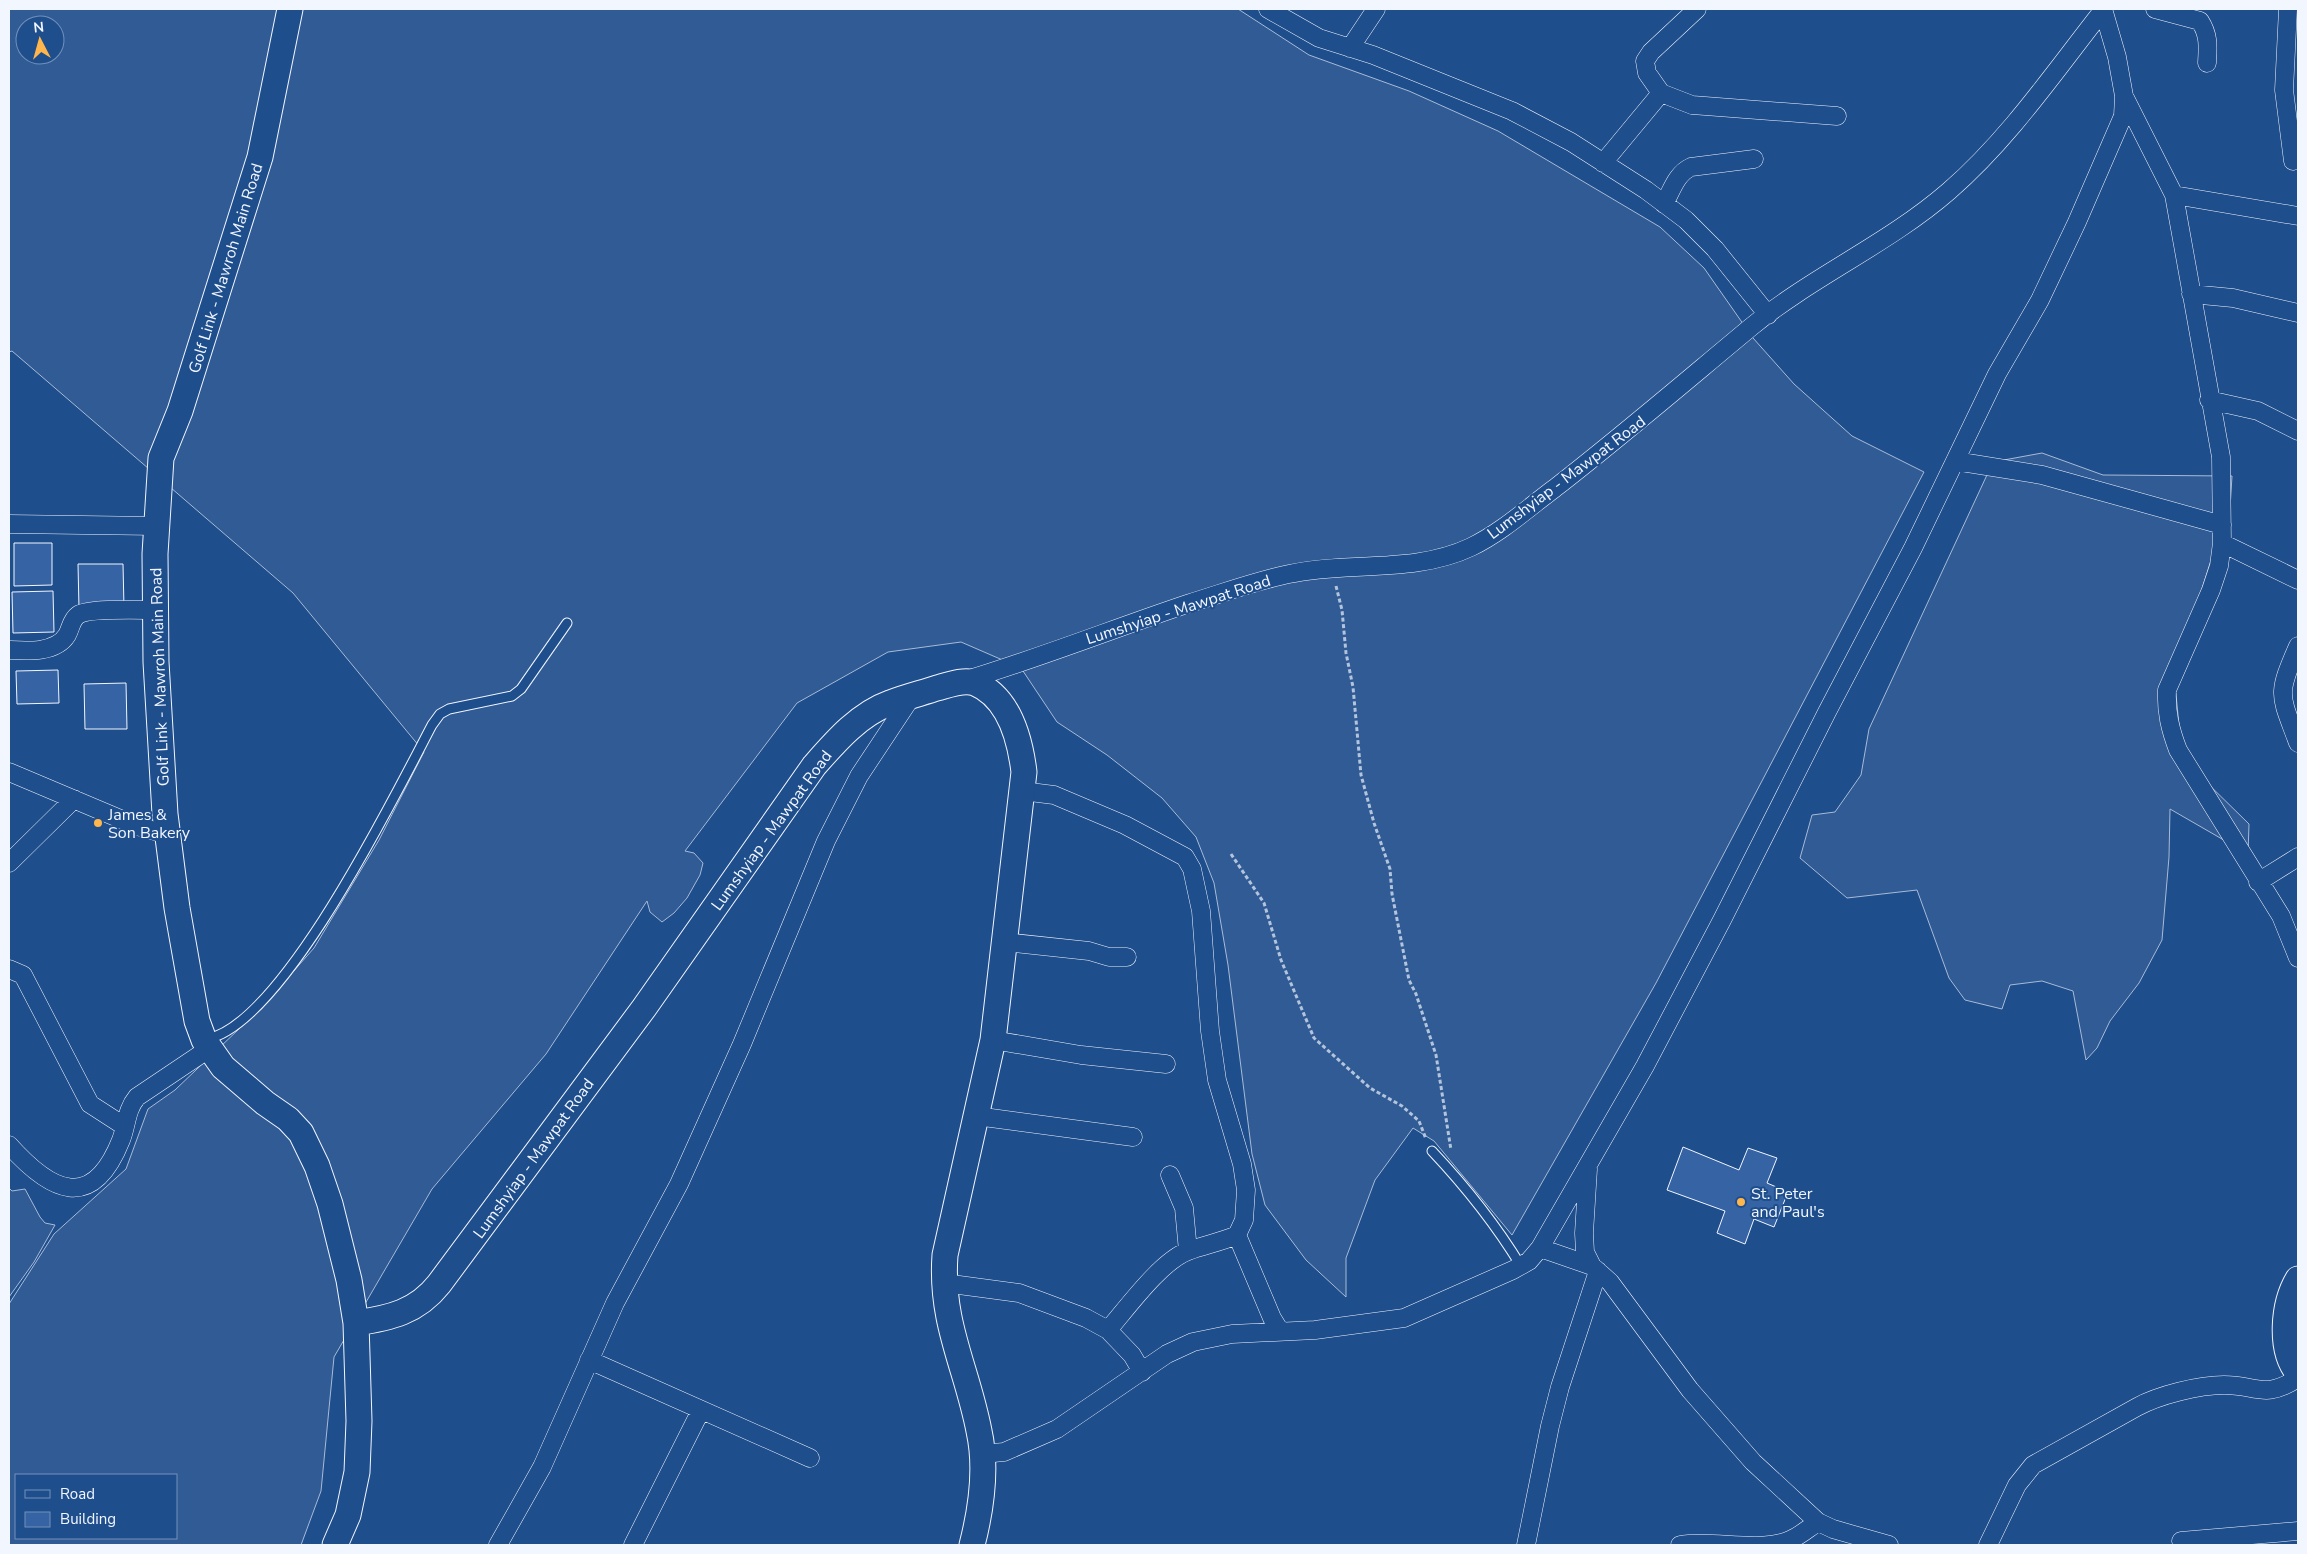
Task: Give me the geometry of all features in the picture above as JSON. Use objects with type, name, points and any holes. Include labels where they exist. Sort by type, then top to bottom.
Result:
[{"type":"street","name":"Golf Link - Mawroh Main Road","points":[[290,9],[260,156],[180,411],[161,458],[156,526],[156,610],[160,749],[168,835],[185,960],[197,1022],[207,1044],[223,1067],[244,1086],[294,1124],[309,1148],[327,1196],[340,1240],[356,1323],[359,1421],[357,1472],[348,1516],[335,1545]]},
{"type":"street","points":[[1268,9],[1319,38],[1350,48],[1512,111],[1571,142],[1686,220],[1716,249],[1768,315]]},
{"type":"street","points":[[1350,48],[1376,9]]},
{"type":"street","points":[[1697,9],[1650,52],[1645,61],[1646,73],[1661,93],[1692,105],[1837,116]]},
{"type":"street","points":[[982,1454],[1004,1452],[1057,1429],[1168,1354],[1193,1342],[1232,1334],[1314,1330],[1404,1318],[1433,1307],[1529,1262],[1540,1248],[1645,1066],[1722,920],[1827,712],[1913,548],[1997,374],[2040,300],[2077,222],[2123,116],[2124,96],[2117,57],[2104,9]]},
{"type":"street","name":"Lumshyiap - Mawpat Road","points":[[356,1323],[387,1319],[408,1311],[428,1298],[500,1204],[644,1008],[814,766],[833,745],[874,710],[1240,587],[1290,574],[1333,568],[1394,566],[1431,560],[1462,550],[1490,536],[1584,466],[1788,298],[1866,250],[1947,193],[1980,162],[2013,125],[2104,9]]},
{"type":"street","points":[[2155,9],[2200,21],[2206,31],[2208,45],[2207,62]]},
{"type":"street","points":[[2288,9],[2292,61],[2284,99],[2293,162]]},
{"type":"street","points":[[1602,162],[1661,93]]},
{"type":"street","points":[[2124,96],[2174,196],[2209,400],[2221,457],[2222,543],[2219,566],[2211,590],[2167,690],[2166,708],[2170,728],[2178,750],[2258,882],[2281,916],[2298,958]]},
{"type":"street","points":[[1664,204],[1679,175],[1691,166],[1754,159]]},
{"type":"street","points":[[2174,196],[2298,216]]},
{"type":"street","points":[[2191,294],[2233,298],[2298,313]]},
{"type":"street","points":[[2209,400],[2258,411],[2298,431]]},
{"type":"street","points":[[1955,461],[2042,475],[2222,525]]},
{"type":"street","points":[[9,524],[156,526]]},
{"type":"street","points":[[2222,543],[2298,580]]},
{"type":"street","points":[[9,650],[37,650],[59,644],[66,635],[73,620],[85,612],[156,610]]},
{"type":"street","points":[[2298,646],[2282,684],[2281,693],[2298,743]]},
{"type":"street","points":[[954,684],[973,682],[989,691],[1004,708],[1014,727],[1022,749],[1024,772],[993,1040],[945,1256],[944,1283],[951,1336],[972,1398],[982,1454],[980,1505],[972,1545]]},
{"type":"street","points":[[498,1545],[542,1467],[615,1302],[679,1184],[742,1044],[826,840],[859,776],[912,696]]},
{"type":"street","points":[[9,772],[136,826],[168,835]]},
{"type":"street","points":[[1022,791],[1054,795],[1125,825],[1179,853],[1192,869],[1200,911],[1210,1031],[1217,1080],[1242,1164],[1246,1190],[1244,1220],[1237,1235],[1188,1251],[1175,1258],[1108,1330]]},
{"type":"street","points":[[9,863],[74,799]]},
{"type":"street","points":[[2258,882],[2298,857]]},
{"type":"street","points":[[1005,942],[1127,957]]},
{"type":"street","points":[[9,969],[23,975],[90,1104],[124,1126]]},
{"type":"street","points":[[993,1040],[1081,1055],[1166,1064]]},
{"type":"street","points":[[9,1145],[48,1181],[65,1188],[78,1188],[88,1184],[106,1169],[122,1138],[131,1105],[137,1097],[207,1044]]},
{"type":"street","points":[[976,1116],[1133,1137]]},
{"type":"street","points":[[1588,1164],[1584,1233],[1585,1252],[1595,1268],[1610,1282],[1690,1390],[1753,1462],[1818,1522],[1834,1529],[1890,1545]]},
{"type":"street","points":[[1170,1175],[1184,1208],[1188,1251]]},
{"type":"street","points":[[1237,1235],[1272,1318],[1280,1331]]},
{"type":"street","points":[[1540,1248],[1595,1268]]},
{"type":"street","points":[[1526,1545],[1556,1402],[1595,1268]]},
{"type":"street","points":[[2298,1279],[2288,1307],[2286,1329],[2292,1365],[2298,1373]]},
{"type":"street","points":[[944,1283],[975,1285],[1026,1295],[1086,1318],[1108,1330],[1132,1355],[1142,1372]]},
{"type":"street","points":[[590,1360],[810,1458]]},
{"type":"street","points":[[1988,1545],[2017,1485],[2033,1465],[2120,1416],[2151,1400],[2211,1385],[2231,1385],[2262,1391],[2274,1391],[2284,1388],[2298,1378]]},
{"type":"street","points":[[633,1545],[701,1410]]},
{"type":"street","points":[[1680,1545],[1698,1542],[1771,1544],[1792,1539],[1818,1522]]},
{"type":"street","points":[[2181,1541],[2298,1531]]},
{"type":"lane","points":[[207,1044],[235,1027],[276,984],[317,930],[376,832],[432,725],[440,714],[449,709],[512,696],[530,678],[567,623]]},
{"type":"lane","points":[[1432,1151],[1451,1171],[1509,1246],[1521,1266]]},
{"type":"path","points":[[1333,568],[1342,610],[1346,653],[1353,687],[1361,776],[1374,823],[1390,869],[1392,894],[1409,980],[1416,994],[1436,1054],[1451,1145],[1451,1171]]},
{"type":"path","points":[[1230,854],[1264,903],[1284,967],[1314,1038],[1370,1088],[1402,1106],[1419,1121],[1432,1151]]},
{"type":"shaded area","points":[[9,9],[1238,9],[1309,55],[1409,91],[1498,131],[1660,227],[1704,268],[1753,338],[1794,384],[1852,436],[1924,472],[1656,983],[1512,1235],[1434,1141],[1413,1128],[1375,1180],[1346,1258],[1346,1297],[1306,1260],[1265,1205],[1252,1154],[1228,965],[1214,883],[1196,837],[1162,798],[1107,755],[1057,722],[1021,668],[961,642],[888,652],[797,703],[685,851],[694,853],[703,863],[700,875],[687,898],[674,913],[662,922],[650,912],[647,901],[546,1054],[432,1189],[334,1357],[321,1491],[301,1545],[9,1545],[9,1304],[54,1234],[126,1169],[148,1109],[175,1090],[262,1007],[314,948],[379,840],[424,752],[293,593],[12,351],[9,352]]},
{"type":"shaded area","points":[[2042,453],[2103,475],[2232,476],[2230,509],[2218,538],[2199,598],[2175,685],[2180,735],[2198,774],[2249,824],[2248,854],[2170,809],[2169,857],[2162,940],[2139,983],[2110,1021],[2097,1048],[2086,1060],[2073,991],[2042,981],[2010,985],[2002,1009],[1965,1000],[1949,978],[1917,890],[1847,898],[1800,858],[1812,815],[1835,812],[1861,775],[1869,729],[1993,462]]},
{"type":"shaded area","points":[[9,1188],[12,1191],[25,1189],[45,1223],[55,1225],[34,1262],[9,1297]]},
{"type":"building","points":[[14,543],[52,543],[52,585],[14,586]]},
{"type":"building","points":[[78,564],[123,564],[124,608],[79,609]]},
{"type":"building","points":[[53,591],[54,632],[13,633],[12,592]]},
{"type":"building","points":[[58,670],[59,703],[17,704],[16,671]]},
{"type":"building","points":[[126,683],[127,729],[85,729],[84,684]]},
{"type":"building","name":"St. Peter and Paul's","points":[[1683,1147],[1739,1170],[1748,1148],[1777,1158],[1767,1183],[1788,1192],[1774,1227],[1754,1219],[1745,1244],[1717,1233],[1725,1211],[1667,1190]]},
{"type":"place","name":"James & Son Bakery","points":[[98,823]]},
{"type":"place","name":"St. Peter and Paul's","points":[[1741,1202]]}]
